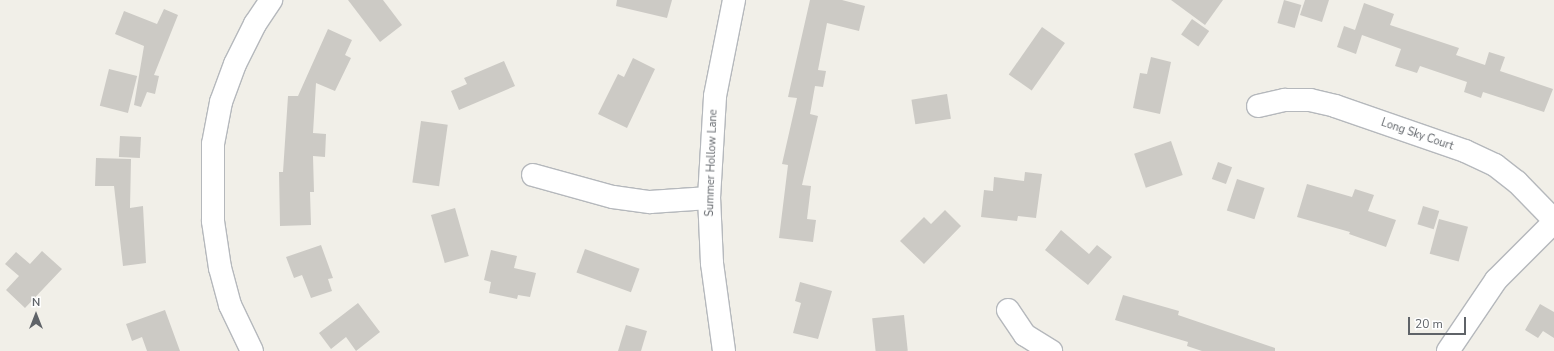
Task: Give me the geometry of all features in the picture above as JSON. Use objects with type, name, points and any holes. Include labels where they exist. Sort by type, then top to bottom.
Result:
[{"type":"street","points":[[252,351],[230,305],[220,268],[213,221],[212,144],[221,102],[235,64],[255,24],[271,0]]},
{"type":"street","name":"Summer Hollow Lane","points":[[724,351],[712,263],[709,198],[715,96],[734,0]]},
{"type":"street","name":"Long Sky Court","points":[[1258,106],[1285,100],[1322,103],[1465,151],[1495,165],[1518,182],[1554,221]]},
{"type":"street","points":[[533,175],[613,197],[650,202],[709,198]]},
{"type":"street","points":[[1448,351],[1496,280],[1554,221]]},
{"type":"street","points":[[1008,310],[1025,335],[1051,351]]},
{"type":"building","points":[[348,0],[383,0],[402,25],[380,42]]},
{"type":"building","points":[[617,0],[672,0],[667,18],[616,6]]},
{"type":"building","points":[[810,0],[842,0],[865,6],[859,31],[827,23],[818,70],[826,71],[823,87],[815,86],[810,114],[818,116],[802,185],[811,186],[807,219],[816,220],[813,242],[779,238],[788,165],[782,164],[797,98],[788,97]]},
{"type":"building","points":[[1171,0],[1223,0],[1205,25]]},
{"type":"building","points":[[1284,0],[1301,5],[1295,28],[1277,23]]},
{"type":"building","points":[[1305,0],[1329,0],[1322,22],[1300,15]]},
{"type":"building","points":[[1364,3],[1394,14],[1390,25],[1459,48],[1456,55],[1485,65],[1489,52],[1505,57],[1500,71],[1553,89],[1544,112],[1483,92],[1481,98],[1464,92],[1467,82],[1420,66],[1417,73],[1395,66],[1401,49],[1362,35],[1356,54],[1337,47],[1344,26],[1355,30]]},
{"type":"building","points":[[164,9],[178,15],[154,75],[159,76],[155,94],[147,92],[141,107],[134,105],[144,46],[115,34],[124,11],[157,24]]},
{"type":"building","points":[[1192,19],[1209,31],[1198,47],[1181,35]]},
{"type":"building","points":[[1042,27],[1065,43],[1032,91],[1009,75]]},
{"type":"building","points":[[328,29],[352,40],[345,55],[351,58],[335,91],[316,83],[313,133],[326,134],[325,157],[313,156],[314,192],[310,192],[311,225],[280,226],[279,172],[283,172],[288,96],[298,96]]},
{"type":"building","points":[[1151,57],[1171,62],[1160,114],[1133,108],[1140,73],[1147,74]]},
{"type":"building","points":[[633,58],[655,69],[627,128],[598,114],[618,74],[624,77]]},
{"type":"building","points":[[504,61],[515,86],[459,110],[451,91],[467,84],[464,78]]},
{"type":"building","points":[[109,69],[137,76],[128,113],[100,106]]},
{"type":"building","points":[[947,94],[951,119],[915,124],[911,100]]},
{"type":"building","points":[[421,121],[448,125],[439,186],[412,182]]},
{"type":"building","points":[[120,136],[141,137],[140,158],[119,157]]},
{"type":"building","points":[[1171,141],[1183,175],[1146,188],[1134,154]]},
{"type":"building","points":[[96,158],[131,159],[130,208],[143,206],[146,263],[123,266],[114,186],[95,186]]},
{"type":"building","points":[[1218,162],[1232,167],[1226,184],[1212,179]]},
{"type":"building","points":[[1025,172],[1042,174],[1036,218],[1018,216],[1017,221],[981,217],[984,190],[993,191],[994,177],[1024,181]]},
{"type":"building","points":[[1237,179],[1265,188],[1254,219],[1227,210]]},
{"type":"building","points":[[1307,184],[1352,197],[1355,189],[1374,195],[1368,211],[1396,220],[1386,247],[1349,234],[1350,232],[1297,217]]},
{"type":"building","points":[[1423,206],[1439,211],[1434,229],[1417,224]]},
{"type":"building","points":[[455,208],[469,256],[445,263],[431,215]]},
{"type":"building","points":[[945,210],[961,226],[924,264],[900,241],[924,217],[931,224]]},
{"type":"building","points":[[1439,219],[1468,227],[1459,262],[1430,254]]},
{"type":"building","points":[[1061,230],[1089,254],[1097,245],[1112,257],[1088,285],[1045,250]]},
{"type":"building","points":[[321,245],[333,278],[328,279],[332,291],[311,298],[302,275],[294,278],[286,257]]},
{"type":"building","points":[[585,249],[640,269],[631,292],[576,272]]},
{"type":"building","points":[[491,250],[517,256],[514,268],[536,273],[530,297],[518,295],[517,299],[489,293],[491,282],[484,280]]},
{"type":"building","points":[[42,251],[62,269],[25,308],[6,290],[19,276],[5,264],[16,252],[30,264]]},
{"type":"building","points":[[800,282],[832,291],[818,339],[793,333],[801,303],[795,301]]},
{"type":"building","points":[[1123,295],[1179,311],[1178,315],[1275,348],[1275,351],[1202,351],[1187,346],[1188,342],[1115,320]]},
{"type":"building","points":[[358,303],[380,332],[356,351],[346,337],[331,349],[319,333]]},
{"type":"building","points":[[1540,304],[1554,312],[1554,338],[1543,331],[1538,338],[1525,330]]},
{"type":"building","points":[[165,310],[180,351],[147,351],[142,337],[132,341],[126,324]]},
{"type":"building","points":[[904,315],[908,351],[876,351],[872,318]]},
{"type":"building","points":[[626,325],[647,331],[641,351],[618,351]]}]
